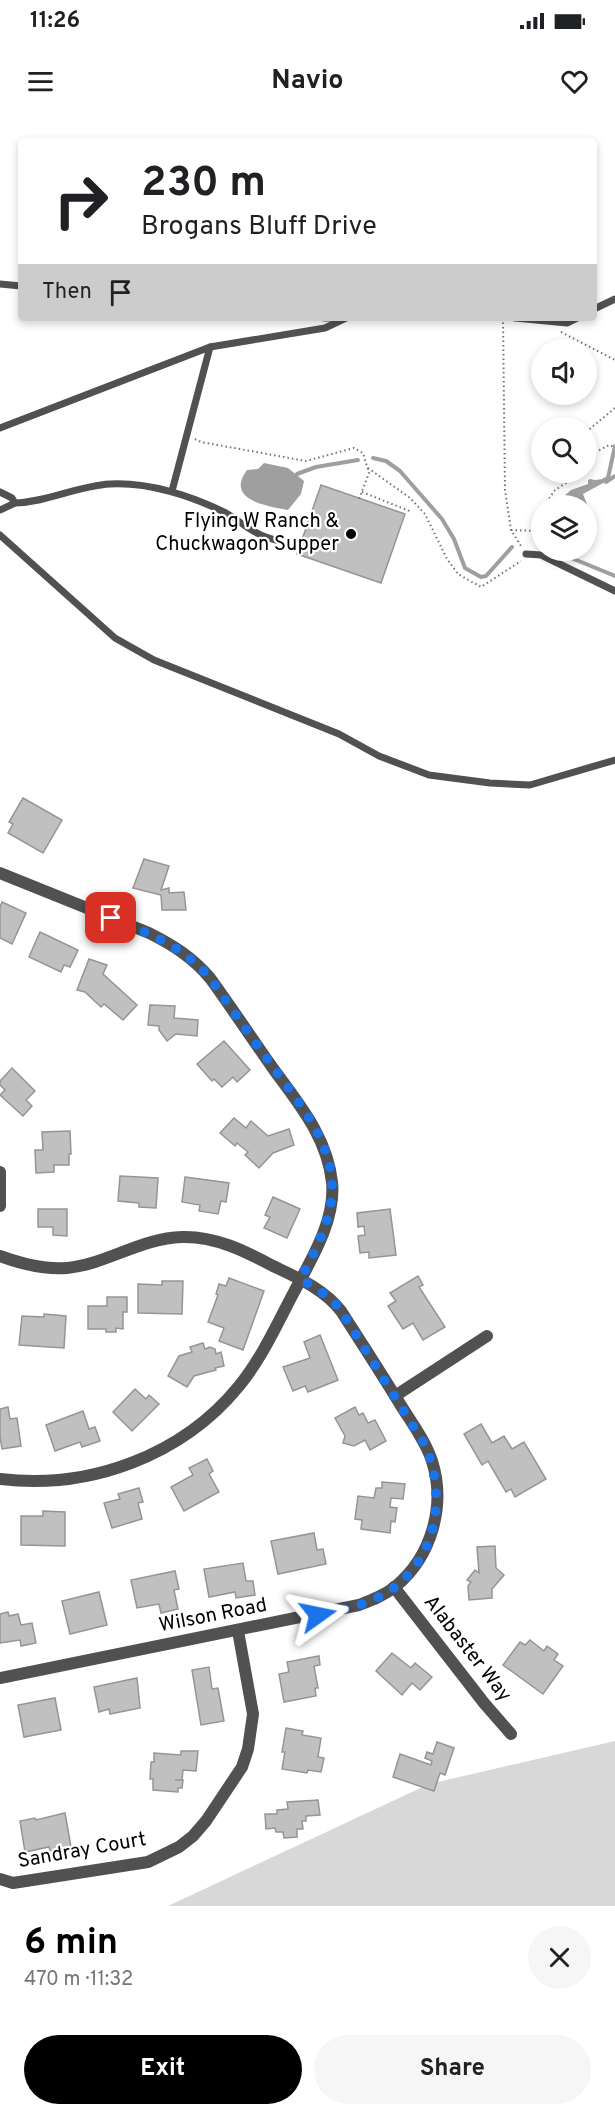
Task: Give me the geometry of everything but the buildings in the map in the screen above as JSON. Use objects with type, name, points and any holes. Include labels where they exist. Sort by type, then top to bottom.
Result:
[{"type":"street","points":[[0,873],[169,943],[197,963],[210,978],[312,1124],[327,1155],[332,1185],[328,1216],[301,1279],[260,1357],[239,1386],[218,1409],[188,1433],[141,1459],[96,1474],[50,1481],[0,1479]]},
{"type":"street","points":[[0,1172],[0,1206]]},
{"type":"street","name":"Wilson Road","points":[[0,1256],[37,1267],[67,1268],[97,1261],[154,1241],[182,1237],[197,1238],[241,1249],[301,1279],[332,1299],[341,1311],[425,1445],[431,1460],[437,1489],[435,1522],[423,1553],[406,1576],[377,1598],[359,1605],[238,1631],[0,1678]]},
{"type":"street","points":[[395,1396],[487,1336]]},
{"type":"street","name":"Alabaster Way","points":[[394,1587],[484,1703],[511,1734]]},
{"type":"street","name":"Sandray Court","points":[[0,1879],[13,1883],[148,1862],[179,1847],[193,1836],[206,1821],[242,1767],[248,1749],[252,1730],[252,1701],[238,1631]]},
{"type":"lane","points":[[0,284],[18,286]]},
{"type":"lane","points":[[597,308],[615,299]]},
{"type":"lane","points":[[0,428],[210,347],[325,328],[339,321]]},
{"type":"lane","points":[[541,321],[567,323],[571,321]]},
{"type":"lane","points":[[172,491],[210,347]]},
{"type":"lane","points":[[0,510],[15,503],[45,500],[72,491],[109,484],[125,484],[172,491],[227,514],[257,533],[279,541]]},
{"type":"lane","points":[[0,492],[12,498],[15,503]]},
{"type":"lane","points":[[0,535],[115,638],[154,660],[339,734],[379,756],[429,775],[490,783],[530,784],[615,760]]},
{"type":"lane","points":[[526,554],[542,555],[615,591]]},
{"type":"path","points":[[368,468],[410,498],[425,514],[447,559],[458,574],[481,587],[521,561],[526,554],[511,530],[505,490],[503,321]]},
{"type":"path","points":[[541,321],[615,360]]},
{"type":"path","points":[[597,423],[615,408]]},
{"type":"path","points":[[187,435],[201,442],[306,461],[354,448],[363,453],[369,473],[359,499]]},
{"type":"path","points":[[597,451],[609,445],[614,446]]},
{"type":"path","points":[[551,495],[566,483]]},
{"type":"path","points":[[362,492],[412,512]]},
{"type":"path","points":[[511,530],[531,531]]},
{"type":"shaded area","points":[[264,463],[288,468],[304,481],[301,494],[288,510],[251,500],[241,488],[247,470],[258,469]]},
{"type":"shaded area","points":[[603,479],[605,482],[583,495],[565,495],[571,490],[597,483],[597,480]]},
{"type":"shaded area","points":[[615,1741],[615,1906],[168,1906],[429,1784]]},
{"type":"waterway","points":[[604,480],[608,478],[615,446]]},
{"type":"waterway","points":[[373,458],[386,461],[400,471],[442,519],[454,539],[465,568],[481,577],[486,576],[512,547]]},
{"type":"waterway","points":[[297,474],[316,467],[358,460]]},
{"type":"waterway","points":[[606,482],[615,476]]},
{"type":"waterway","points":[[579,561],[615,576]]},
{"type":"place","name":"Flying W Ranch & Chuckwagon Supper","points":[[351,534]]},
{"type":"route","points":[[111,918],[169,943],[197,963],[210,978],[312,1124],[327,1155],[332,1185],[331,1202],[322,1234],[301,1279],[332,1299],[341,1311],[425,1445],[431,1460],[437,1489],[435,1522],[423,1553],[415,1565],[394,1587],[377,1598],[318,1615]]}]
